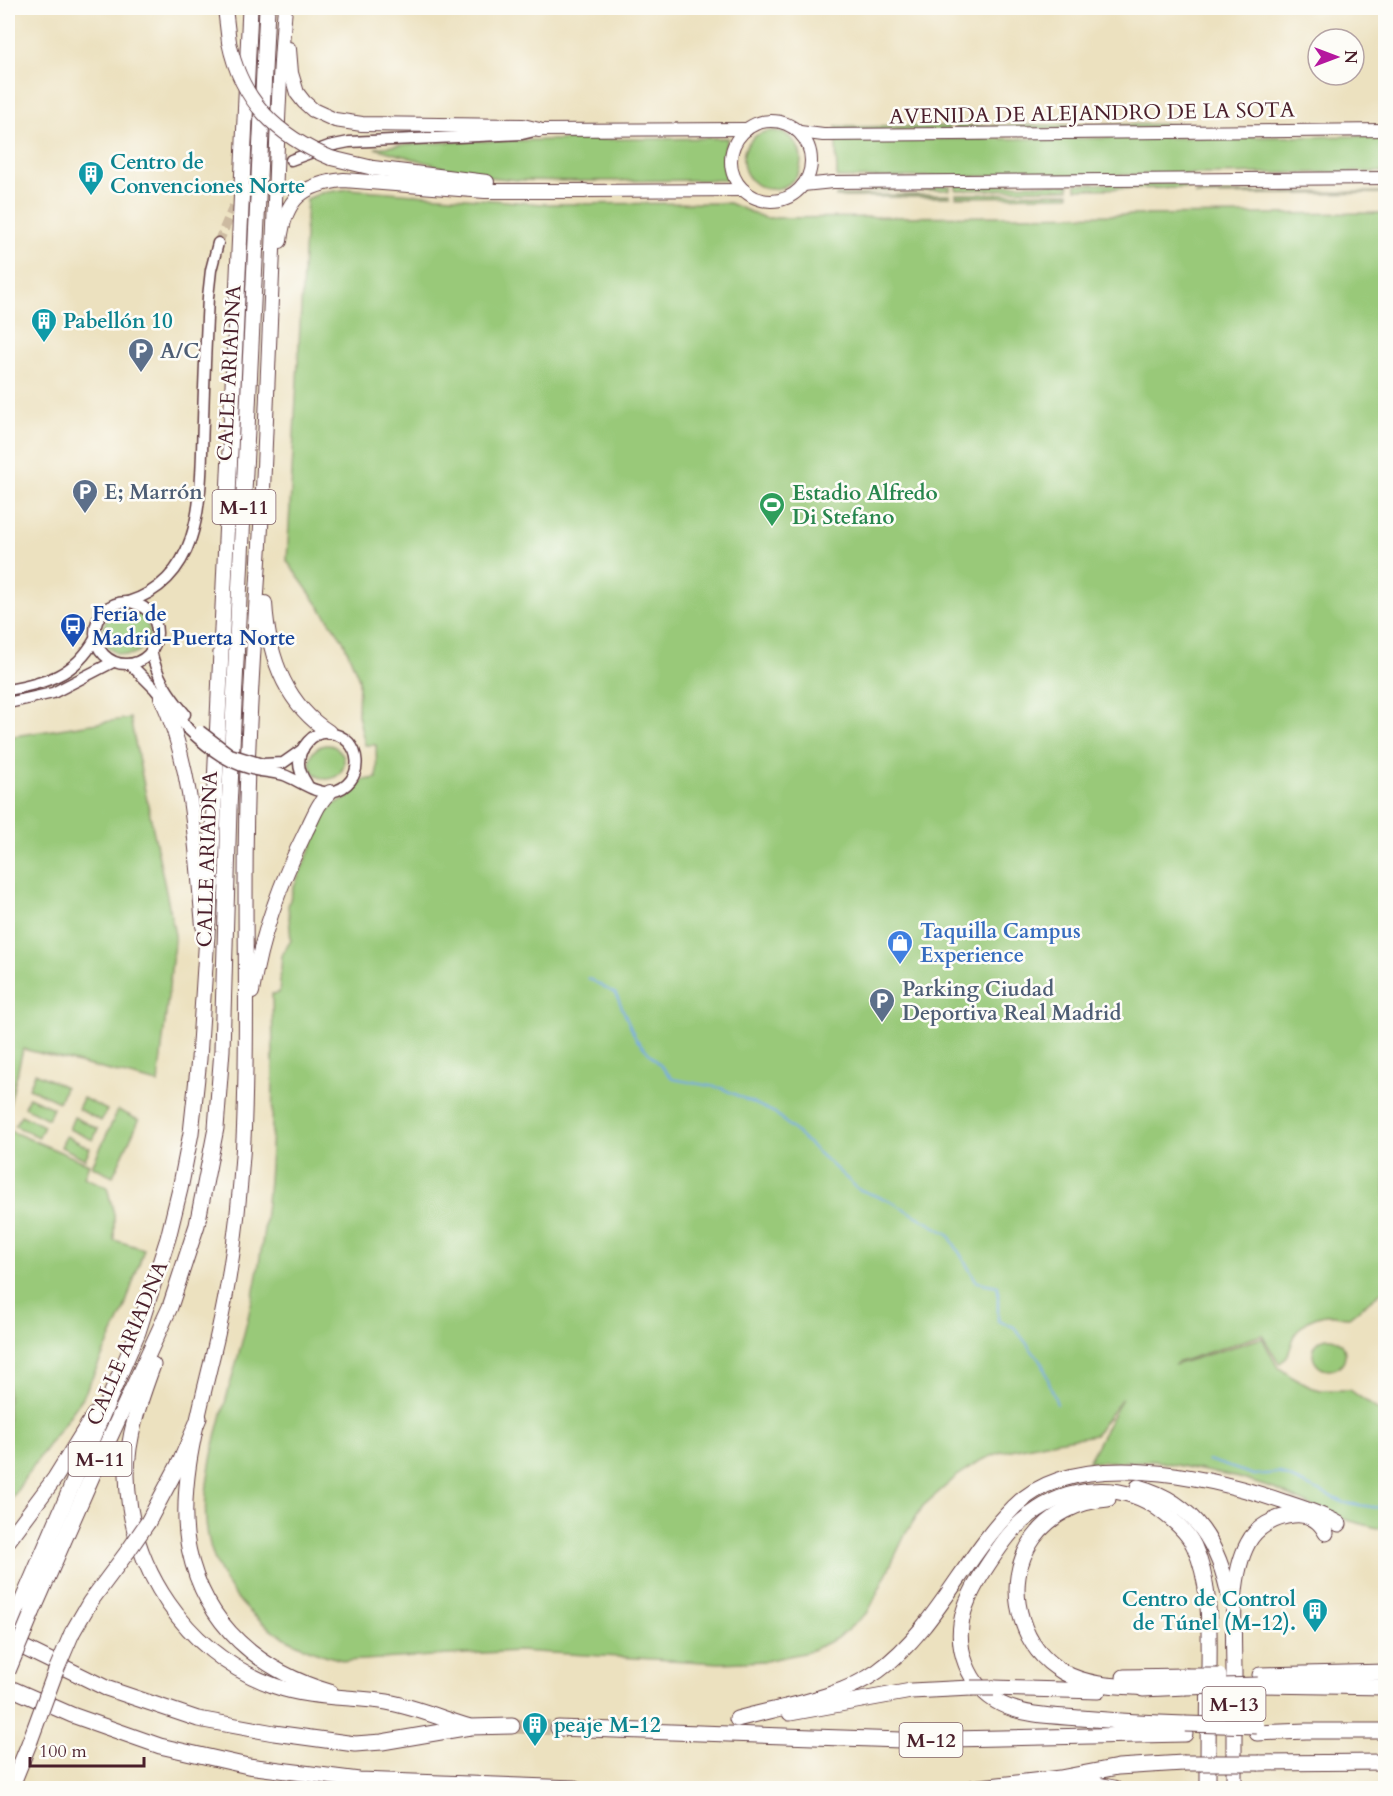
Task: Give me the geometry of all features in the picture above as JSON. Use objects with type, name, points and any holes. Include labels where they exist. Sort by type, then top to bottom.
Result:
[{"type":"highway","points":[[225,8],[232,57],[243,83],[265,115],[293,139],[331,158],[373,168],[585,191]]},
{"type":"highway","name":"CALLE ARIADNA","points":[[8,1671],[26,1610],[150,1297],[180,1189],[196,1099],[206,965],[250,8]]},
{"type":"highway","name":"CALLE ARIADNA","points":[[8,1634],[26,1610],[93,1474],[170,1307],[197,1225],[216,1128],[222,1050],[229,809],[267,8]]},
{"type":"highway","points":[[285,8],[261,553],[246,826],[246,1039],[243,1144],[233,1251],[199,1418],[187,1489],[185,1523],[194,1569],[209,1603],[234,1638],[251,1654],[273,1669],[306,1684],[351,1697],[390,1703],[470,1727]]},
{"type":"highway","points":[[290,8],[290,60],[294,84],[304,102],[324,116],[346,123],[522,126],[539,130]]},
{"type":"highway","points":[[269,353],[275,318],[282,228],[296,196],[308,189],[324,182],[344,180],[485,191],[585,191]]},
{"type":"highway","points":[[261,553],[267,631],[278,669],[301,709],[329,732]]},
{"type":"highway","points":[[161,697],[178,738],[184,766],[198,872],[206,965]]},
{"type":"highway","points":[[246,1039],[262,939],[291,863],[322,801],[330,792]]},
{"type":"highway","points":[[170,1307],[165,1334],[135,1419],[127,1474],[134,1533],[153,1577],[163,1597],[194,1634],[242,1671],[295,1692],[330,1697],[351,1697]]},
{"type":"highway","points":[[8,1541],[55,1478],[122,1369]]},
{"type":"highway","points":[[11,1788],[72,1633],[90,1602],[148,1522],[181,1460],[199,1418]]},
{"type":"highway","points":[[737,1719],[847,1688],[877,1672],[900,1653],[922,1627],[1014,1506],[1032,1492],[1050,1484],[1085,1474],[1142,1472],[1183,1476],[1233,1486],[1315,1513],[1339,1524]]},
{"type":"highway","points":[[1004,1519],[1040,1495],[1085,1482],[1105,1481],[1125,1484],[1164,1497],[1193,1518],[1217,1553],[1224,1570],[1233,1619]]},
{"type":"highway","points":[[1170,1518],[1148,1500],[1126,1493],[1104,1490],[1082,1491],[1043,1506],[1014,1529],[984,1571],[964,1611],[960,1637],[964,1661],[972,1677],[992,1698],[1008,1707],[1028,1713],[1059,1717],[1185,1729]]},
{"type":"highway","points":[[1152,1688],[1080,1680],[1064,1673],[1049,1662],[1033,1646],[1024,1627],[1017,1597],[1018,1574],[1027,1549],[1050,1519],[1082,1503],[1119,1499],[1142,1505],[1170,1518]]},
{"type":"highway","points":[[1233,1619],[1242,1555],[1258,1530],[1274,1520],[1305,1515],[1317,1520],[1326,1533]]},
{"type":"highway","name":"M-13","points":[[1170,1518],[1193,1543],[1201,1563],[1205,1588],[1209,1657],[1208,1788]]},
{"type":"highway","name":"M-13","points":[[1233,1619],[1234,1788]]},
{"type":"highway","points":[[1024,1627],[1047,1653],[1062,1665],[1080,1672],[1099,1676],[1185,1681]]},
{"type":"highway","points":[[8,1640],[106,1688],[198,1719],[274,1733],[355,1744],[382,1742],[470,1727],[512,1726]]},
{"type":"highway","points":[[1258,1680],[1386,1672]]},
{"type":"highway","name":"M-12","points":[[676,1731],[737,1719],[799,1713],[911,1691],[971,1688],[1101,1691],[1152,1688],[1185,1681],[1258,1680],[1386,1687]]},
{"type":"highway","points":[[8,1687],[72,1715],[160,1746],[248,1766],[358,1780],[575,1788]]},
{"type":"highway","name":"M-12","points":[[558,1728],[901,1740],[1185,1729],[1386,1731]]},
{"type":"highway","points":[[19,1788],[30,1741]]},
{"type":"highway","points":[[972,1788],[1060,1778],[1118,1767],[1183,1763],[1386,1762]]},
{"type":"highway","points":[[1060,1778],[1114,1788]]},
{"type":"main road","points":[[774,121],[791,126],[800,132],[811,158],[808,176],[803,185],[788,197],[776,201],[755,197],[744,190],[735,177],[732,155],[737,141],[747,129],[759,122],[774,121]]},
{"type":"main road","points":[[539,130],[747,129]]},
{"type":"main road","name":"AVENIDA DE ALEJANDRO DE LA SOTA","points":[[800,132],[823,135],[1386,130]]},
{"type":"main road","points":[[803,185],[833,182],[1386,178]]},
{"type":"main road","points":[[585,191],[744,190]]},
{"type":"street","points":[[291,160],[329,146],[349,142],[522,134],[539,130]]},
{"type":"street","points":[[128,602],[145,609],[155,623],[157,633],[151,650],[138,662],[130,664],[113,662],[101,652],[95,639],[96,625],[102,613],[114,604],[128,602],[152,592],[166,582],[176,570],[190,544],[196,519],[201,471],[208,297],[211,270],[218,243]]},
{"type":"street","points":[[8,690],[43,683],[71,669],[82,659],[95,639]]},
{"type":"street","points":[[151,650],[163,684],[191,726],[207,747],[228,761],[262,767],[307,784],[316,790],[330,792],[347,785],[355,774],[357,766],[355,751],[346,739],[329,732],[310,739],[303,749],[299,762],[300,771],[307,784]]},
{"type":"street","points":[[8,703],[53,693],[113,662]]},
{"type":"street","points":[[130,664],[191,726]]},
{"type":"street","points":[[262,767],[283,763],[303,749]]},
{"type":"green space","points":[[1190,124],[1190,128],[1076,129],[1076,125]]},
{"type":"green space","points":[[1069,125],[1069,129],[956,130],[956,126]]},
{"type":"green space","points":[[949,126],[949,130],[836,131],[836,127]]},
{"type":"green space","points":[[772,131],[783,133],[793,139],[799,149],[801,160],[799,171],[793,181],[783,187],[772,189],[761,187],[751,181],[745,171],[743,160],[745,149],[751,139],[761,133]]},
{"type":"green space","points":[[1385,136],[1385,172],[837,178],[836,140]]},
{"type":"green space","points":[[728,138],[723,159],[727,180],[517,180],[471,175],[375,148],[475,141]]},
{"type":"green space","points":[[1190,183],[1190,188],[1076,189],[1076,184]]},
{"type":"green space","points":[[1069,184],[1069,189],[956,190],[956,185]]},
{"type":"green space","points":[[836,186],[950,186],[950,190],[836,191]]},
{"type":"green space","points":[[349,189],[543,204],[729,203],[765,218],[1385,213],[1385,1289],[1349,1317],[1322,1316],[1304,1324],[1296,1334],[1287,1356],[1279,1364],[1262,1335],[1174,1365],[1262,1338],[1277,1366],[1292,1377],[1321,1390],[1350,1390],[1385,1415],[1385,1530],[1335,1517],[1277,1490],[1239,1478],[1157,1461],[1088,1462],[1122,1398],[1095,1435],[1001,1452],[980,1461],[956,1477],[923,1506],[906,1533],[868,1612],[839,1637],[808,1652],[765,1661],[720,1663],[518,1651],[346,1661],[316,1652],[288,1639],[263,1623],[242,1604],[225,1582],[213,1556],[207,1526],[206,1494],[215,1442],[252,1300],[263,1235],[272,1132],[272,994],[279,993],[282,955],[291,940],[288,906],[294,886],[326,814],[334,804],[348,798],[363,780],[377,778],[376,745],[365,745],[358,715],[359,679],[343,640],[287,561],[307,199],[321,193]]},
{"type":"green space","points":[[1069,193],[1069,196],[956,197],[956,194]]},
{"type":"green space","points":[[1196,193],[1385,193],[1196,195]]},
{"type":"green space","points":[[836,195],[950,195],[950,197],[836,197]]},
{"type":"green space","points":[[126,609],[142,616],[149,632],[142,648],[126,655],[110,648],[103,632],[110,616]]},
{"type":"green space","points":[[130,718],[175,935],[158,1083],[23,1049],[8,1111],[8,737]]},
{"type":"green space","points":[[327,745],[339,750],[344,762],[339,774],[327,779],[315,774],[310,762],[315,750]]},
{"type":"green space","points":[[35,1073],[65,1087],[59,1102],[29,1088]]},
{"type":"green space","points":[[29,1097],[53,1108],[48,1119],[24,1107]]},
{"type":"green space","points":[[83,1098],[107,1110],[101,1121],[78,1109]]},
{"type":"green space","points":[[118,1110],[139,1120],[113,1176],[92,1166]]},
{"type":"green space","points":[[21,1115],[44,1126],[39,1137],[15,1126]]},
{"type":"green space","points":[[74,1117],[98,1129],[93,1140],[69,1129]]},
{"type":"green space","points":[[8,1130],[89,1164],[84,1177],[107,1187],[114,1214],[114,1240],[144,1249],[123,1312],[83,1397],[8,1505]]},
{"type":"green space","points":[[66,1136],[90,1148],[85,1159],[61,1147]]},
{"type":"green space","points":[[1329,1338],[1340,1343],[1345,1354],[1340,1365],[1329,1370],[1318,1365],[1313,1354],[1318,1343]]},
{"type":"waterway","points":[[588,978],[616,994],[636,1039],[673,1079],[721,1088],[775,1113],[858,1189],[892,1202],[948,1234],[977,1282],[998,1286],[998,1321],[1014,1327],[1043,1365],[1057,1404]]},
{"type":"waterway","points":[[1208,1460],[1254,1475],[1279,1473],[1345,1503],[1386,1509]]},
{"type":"tunnel","points":[[218,243],[234,206],[241,197]]},
{"type":"tunnel","points":[[512,1726],[558,1728]]},
{"type":"place","name":"Centro de Convenciones Norte","points":[[91,197]]},
{"type":"place","name":"Pabellón 10","points":[[44,344]]},
{"type":"place","name":"A/C","points":[[141,374]]},
{"type":"place","name":"E; Marrón","points":[[85,515]]},
{"type":"place","name":"Estadio Alfredo Di Stefano","points":[[772,528]]},
{"type":"place","name":"Feria de Madrid-Puerta Norte","points":[[73,649]]},
{"type":"place","name":"Taquilla Campus Experience","points":[[900,966]]},
{"type":"place","name":"Parking Ciudad Deportiva Real Madrid","points":[[882,1024]]},
{"type":"place","name":"Centro de Control de Túnel (M-12).","points":[[1315,1634]]},
{"type":"place","name":"peaje M-12","points":[[535,1748]]}]
